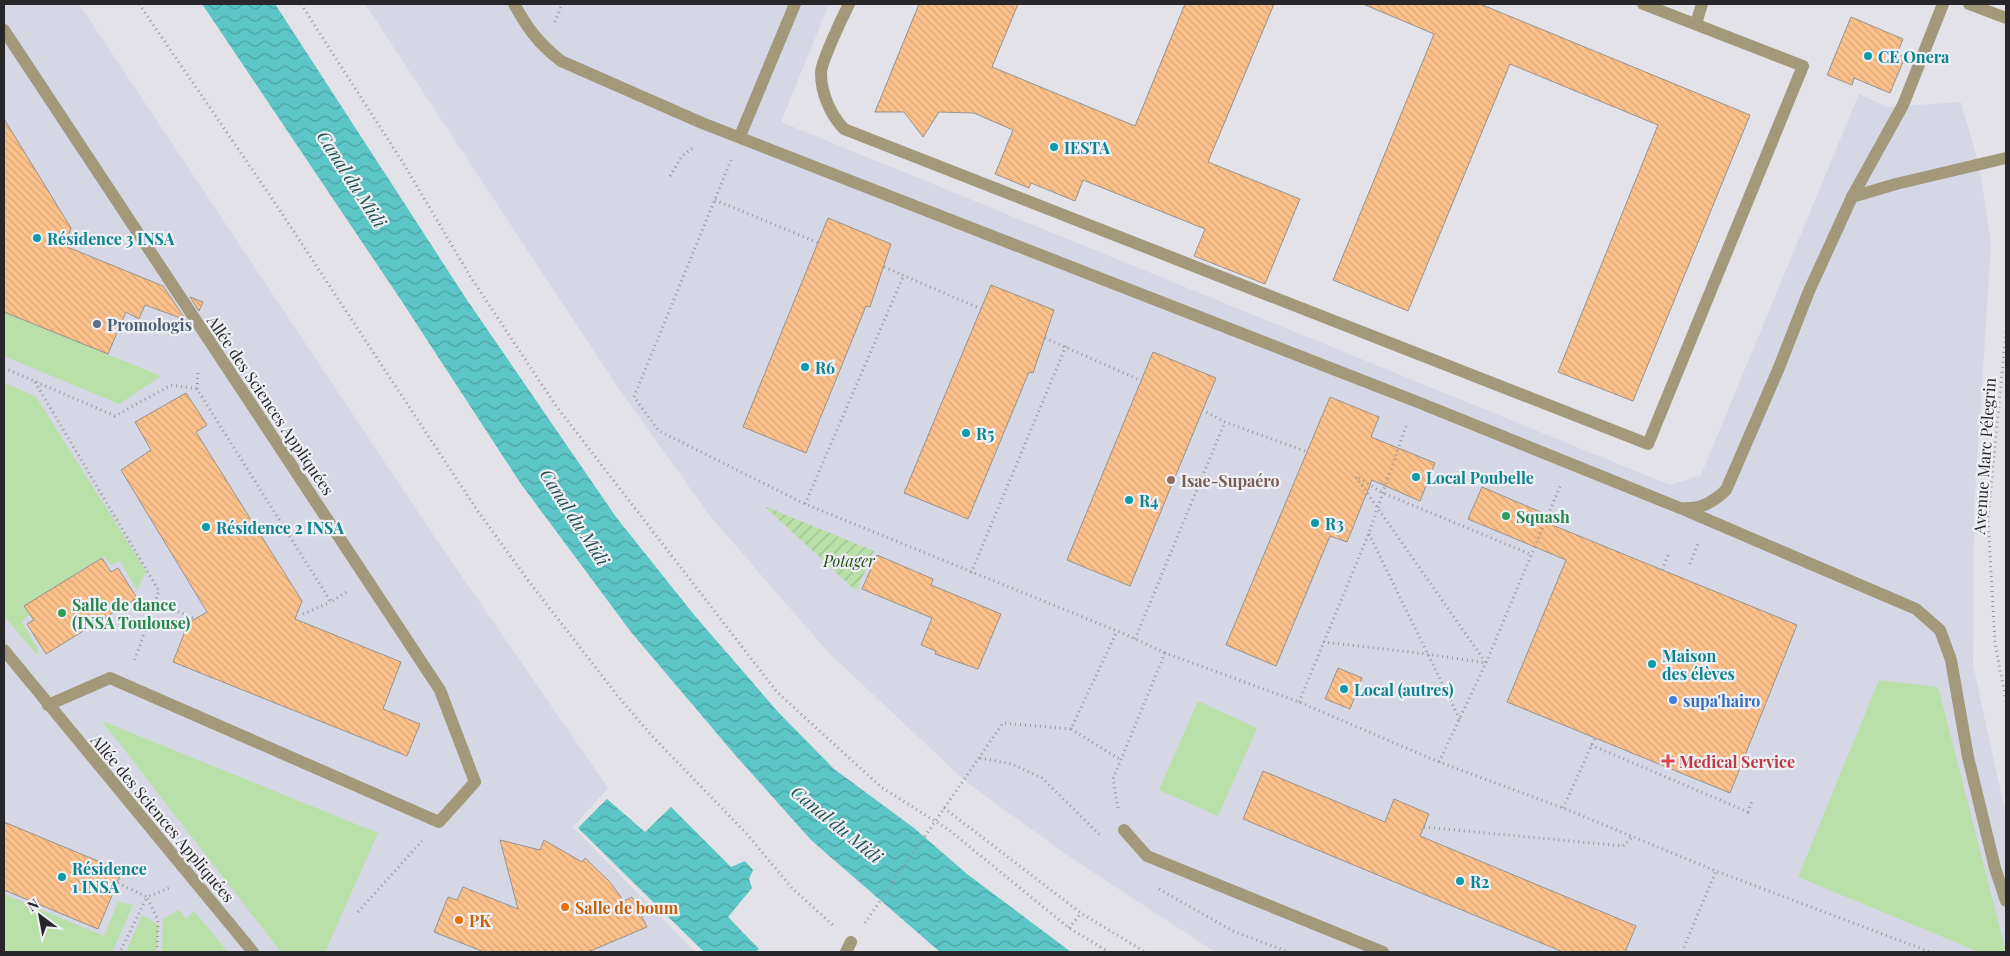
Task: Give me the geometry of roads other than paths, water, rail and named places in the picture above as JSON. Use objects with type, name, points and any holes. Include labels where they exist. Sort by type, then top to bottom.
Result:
[{"type":"street","points":[[514,4],[530,32],[544,48],[561,61],[702,123],[740,136],[1415,401],[1680,508],[1916,609],[1940,630],[1951,660],[1968,757],[1995,868],[2006,901]]},
{"type":"street","points":[[740,136],[795,4]]},
{"type":"street","points":[[849,4],[821,71],[825,96],[833,118],[844,129],[1648,444],[1803,66],[1643,4]]},
{"type":"street","points":[[1696,24],[1702,4]]},
{"type":"street","points":[[1680,508],[1695,509],[1714,501],[1726,490],[1778,370],[1809,291],[1852,197],[1903,105],[1943,4]]},
{"type":"street","points":[[1969,4],[2006,18]]},
{"type":"street","name":"Allée des Sciences Appliquées","points":[[4,30],[440,690],[475,782],[439,822],[110,678],[48,705]]},
{"type":"street","points":[[1852,197],[1896,184],[2006,158]]},
{"type":"street","name":"Allée des Sciences Appliquées","points":[[4,650],[253,952]]},
{"type":"street","points":[[1124,830],[1147,856],[1383,952]]},
{"type":"water","name":"Canal du Midi","points":[[202,4],[275,4],[467,300],[616,517],[695,616],[778,712],[834,769],[914,828],[967,874],[1071,952],[940,952],[811,840],[736,756],[631,632],[521,484],[401,300]]},
{"type":"water","points":[[607,799],[645,832],[671,807],[731,867],[745,861],[753,870],[749,879],[752,888],[728,917],[759,949],[755,952],[704,952],[578,828]]},
{"type":"place","name":"CE Onera","points":[[1868,56]]},
{"type":"place","name":"IESTA","points":[[1054,147]]},
{"type":"place","name":"Résidence 3 INSA","points":[[37,238]]},
{"type":"place","name":"Promologis","points":[[97,324]]},
{"type":"place","name":"R6","points":[[805,367]]},
{"type":"place","name":"R5","points":[[966,433]]},
{"type":"place","name":"Local Poubelle","points":[[1416,477]]},
{"type":"place","name":"Isae-Supaéro","points":[[1171,480]]},
{"type":"place","name":"R4","points":[[1129,500]]},
{"type":"place","name":"Squash","points":[[1506,516]]},
{"type":"place","name":"R3","points":[[1315,523]]},
{"type":"place","name":"Résidence 2 INSA","points":[[206,527]]},
{"type":"place","name":"Salle de dance (INSA Toulouse)","points":[[62,613]]},
{"type":"place","name":"Maison des élèves","points":[[1652,664]]},
{"type":"place","name":"Local (autres)","points":[[1344,689]]},
{"type":"place","name":"supa'hairo","points":[[1673,700]]},
{"type":"place","name":"Medical Service","points":[[1668,761]]},
{"type":"place","name":"Résidence 1 INSA","points":[[62,877]]},
{"type":"place","name":"R2","points":[[1460,881]]},
{"type":"place","name":"Salle de boum","points":[[565,907]]},
{"type":"place","name":"PK","points":[[459,920]]},
{"type":"park label","name":"Potager","points":[[849,560]]}]
